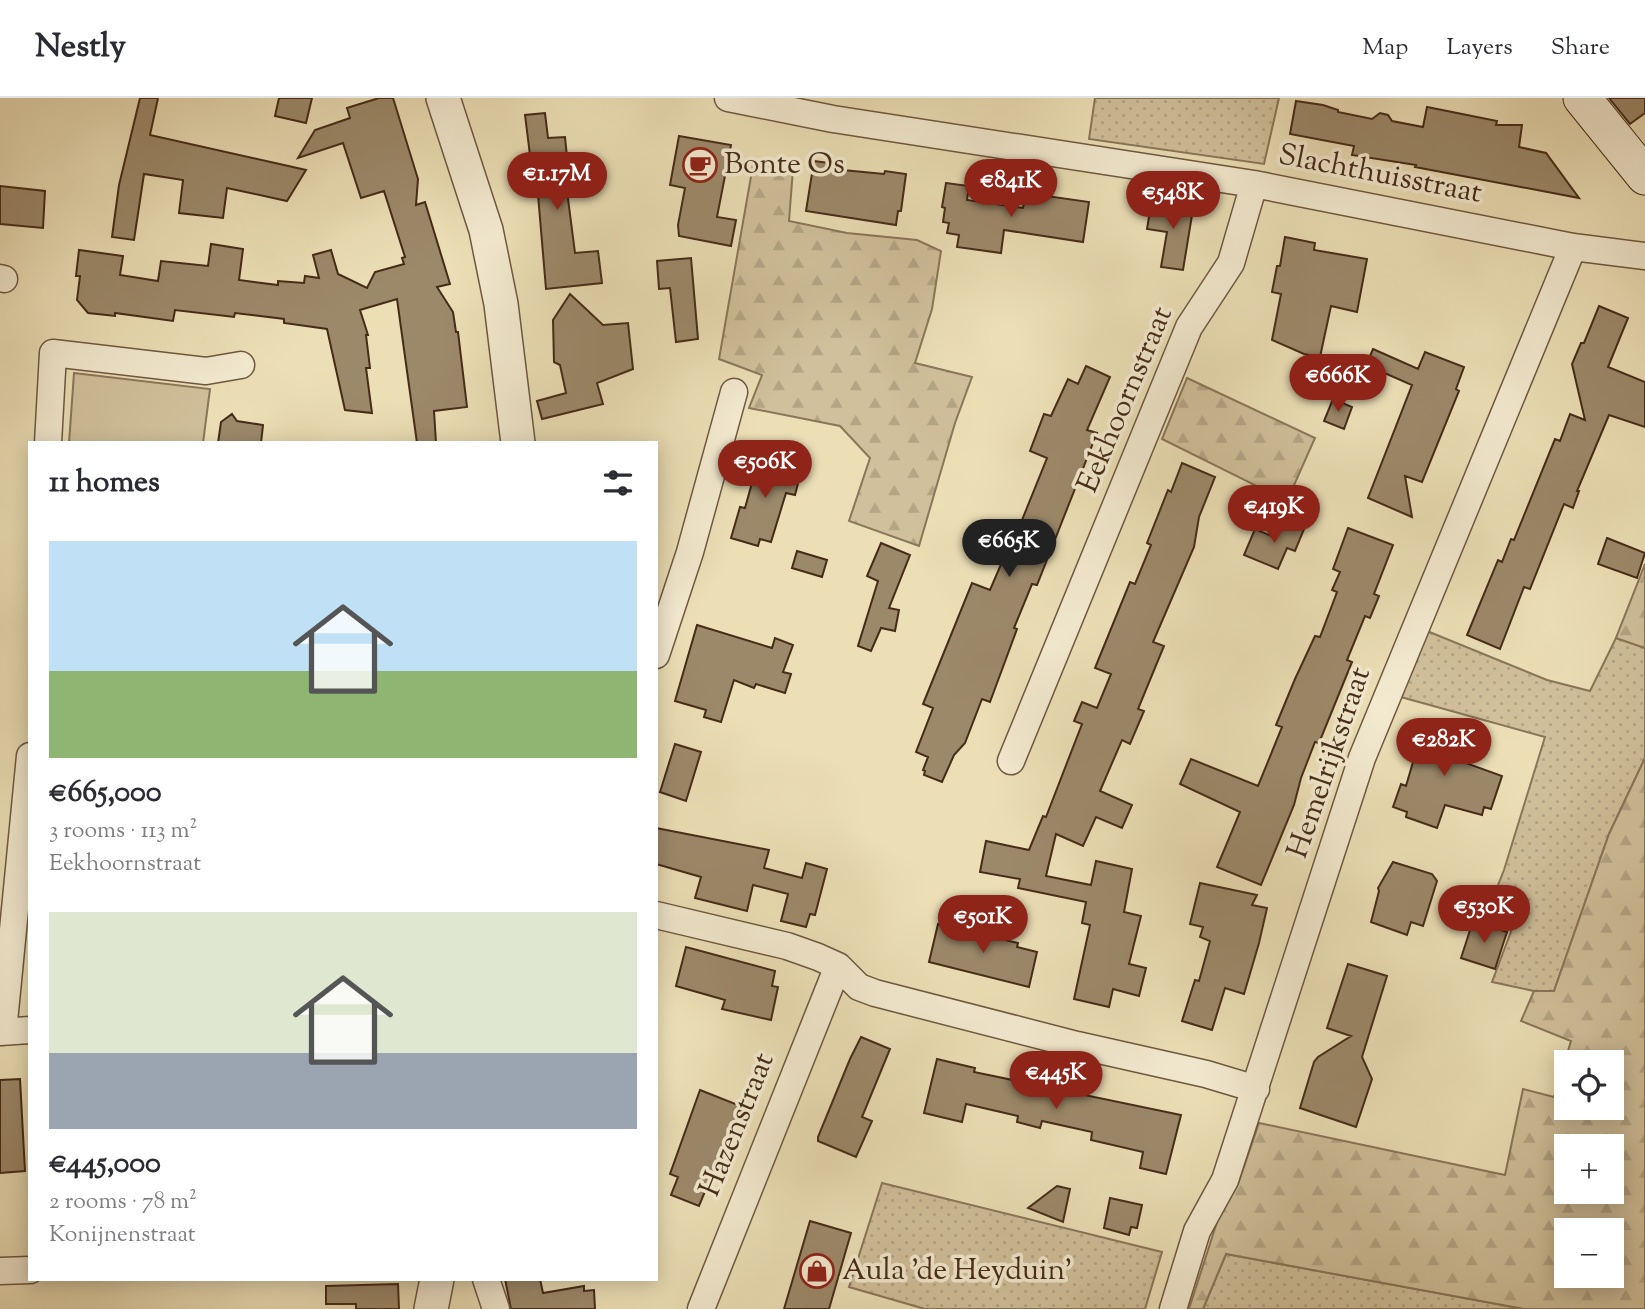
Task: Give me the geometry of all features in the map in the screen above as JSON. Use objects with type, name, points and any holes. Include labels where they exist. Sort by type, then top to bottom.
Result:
[{"type":"main road","points":[[1582,98],[1640,162]]},
{"type":"street","points":[[443,98],[486,230],[501,304],[518,441]]},
{"type":"street","name":"Slachthuisstraat","points":[[729,98],[833,119],[1254,184],[1573,247],[1645,256]]},
{"type":"street","name":"Eekhoornstraat","points":[[1011,761],[1189,327],[1231,262],[1254,184]]},
{"type":"street","name":"Hemelrijkstraat","points":[[1173,1309],[1198,1231],[1226,1180],[1362,758],[1573,247]]},
{"type":"street","points":[[48,441],[53,353],[206,371],[241,365]]},
{"type":"street","points":[[658,649],[690,552],[734,393]]},
{"type":"street","points":[[28,776],[2,1032],[28,1030]]},
{"type":"street","points":[[658,915],[787,946],[838,966],[859,987],[875,993],[1077,1045],[1206,1074],[1256,1089]]},
{"type":"street","name":"Hazenstraat","points":[[701,1309],[838,966]]},
{"type":"street","points":[[0,1271],[28,1270]]},
{"type":"street","points":[[431,1309],[437,1281]]},
{"type":"street","points":[[487,1281],[496,1309]]},
{"type":"green space","points":[[1095,98],[1279,98],[1264,164],[1089,139]]},
{"type":"green space","points":[[753,165],[793,169],[789,221],[847,233],[917,240],[941,251],[932,309],[915,363],[972,377],[955,423],[919,546],[849,521],[870,458],[840,426],[749,408],[762,375],[719,359]]},
{"type":"green space","points":[[74,373],[210,389],[203,441],[69,441]]},
{"type":"green space","points":[[1187,378],[1315,438],[1287,501],[1162,439]]},
{"type":"green space","points":[[1645,564],[1645,648],[1616,638]]},
{"type":"green space","points":[[1427,631],[1547,680],[1590,691],[1616,638],[1645,648],[1645,758],[1609,834],[1554,991],[1534,991],[1492,982],[1515,921],[1488,910],[1504,870],[1545,737],[1401,697]]},
{"type":"green space","points":[[1645,758],[1645,1309],[1524,1309],[1226,1254],[1203,1309],[1189,1309],[1219,1216],[1238,1184],[1259,1123],[1505,1175],[1523,1089],[1554,1097],[1554,1120],[1624,1120],[1624,1050],[1568,1050],[1571,1041],[1521,1021],[1534,991],[1554,991],[1609,834]]},
{"type":"green space","points":[[882,1183],[1162,1252],[1145,1309],[925,1309],[849,1287]]},
{"type":"green space","points":[[1226,1254],[1524,1309],[1203,1309]]},
{"type":"building","points":[[140,98],[158,98],[150,135],[306,170],[287,201],[227,188],[223,218],[179,213],[183,180],[144,174],[134,240],[112,237],[119,185]]},
{"type":"building","points":[[279,98],[312,98],[306,123],[275,116]]},
{"type":"building","points":[[379,98],[393,98],[418,179],[416,205],[425,202],[450,284],[437,287],[453,312],[458,332],[467,407],[434,411],[436,441],[417,441],[397,299],[360,310],[368,335],[370,368],[366,368],[372,413],[345,410],[327,329],[284,323],[284,319],[235,313],[234,317],[175,310],[173,321],[115,313],[115,316],[88,313],[77,300],[79,250],[123,256],[120,275],[158,281],[161,261],[208,266],[211,244],[243,249],[239,280],[278,285],[278,281],[304,283],[305,276],[319,278],[313,255],[331,250],[338,274],[367,288],[375,272],[404,264],[402,258],[405,257],[384,191],[361,198],[343,143],[298,158],[315,130],[350,118],[347,108]]},
{"type":"building","points":[[1609,98],[1645,98],[1645,113],[1630,124]]},
{"type":"building","points":[[1296,101],[1323,105],[1338,112],[1372,119],[1380,113],[1388,115],[1392,121],[1423,127],[1427,107],[1497,121],[1496,125],[1522,125],[1519,147],[1546,153],[1579,198],[1352,155],[1354,146],[1290,134]]},
{"type":"building","points":[[545,113],[548,138],[565,137],[568,167],[564,168],[575,253],[598,251],[602,283],[546,289],[536,171],[532,171],[525,115]]},
{"type":"building","name":"Bonte Os","points":[[679,136],[731,145],[717,217],[736,220],[731,246],[679,236],[678,225],[685,188],[670,185]]},
{"type":"building","points":[[814,161],[844,165],[843,170],[906,174],[901,211],[898,211],[896,225],[806,211]]},
{"type":"building","points":[[946,183],[969,186],[967,200],[1023,208],[1026,193],[1089,202],[1083,242],[1004,230],[1001,253],[957,247],[959,235],[947,233],[949,223],[943,222],[945,208],[942,207]]},
{"type":"building","points":[[0,186],[45,191],[43,228],[0,224]]},
{"type":"building","points":[[1173,200],[1194,203],[1183,270],[1161,267],[1167,232],[1147,229],[1151,205],[1172,208]]},
{"type":"building","points":[[1285,237],[1315,243],[1314,250],[1367,259],[1357,312],[1331,306],[1320,357],[1304,354],[1272,340],[1281,294],[1272,292]]},
{"type":"building","points":[[691,258],[698,339],[676,342],[670,288],[659,289],[657,261]]},
{"type":"building","points":[[570,294],[603,325],[628,323],[633,369],[597,383],[603,404],[542,419],[537,401],[566,393],[560,365],[554,362],[553,320]]},
{"type":"building","points":[[1599,306],[1628,318],[1608,367],[1645,382],[1645,427],[1609,415],[1577,491],[1573,508],[1564,504],[1530,589],[1524,587],[1500,649],[1467,635],[1498,560],[1502,562],[1511,539],[1514,540],[1555,439],[1560,441],[1570,414],[1585,420],[1572,364]]},
{"type":"building","points":[[1373,349],[1418,369],[1425,352],[1464,367],[1456,389],[1459,391],[1422,482],[1405,476],[1412,517],[1368,498],[1412,385],[1366,365]]},
{"type":"building","points":[[1086,366],[1110,377],[1087,430],[1097,433],[1037,585],[1032,584],[1014,628],[1017,629],[990,702],[982,699],[965,743],[954,755],[942,782],[924,775],[928,757],[916,752],[933,708],[923,704],[972,583],[990,590],[1014,534],[1016,535],[1047,458],[1030,451],[1044,414],[1051,416],[1068,379],[1078,384]]},
{"type":"building","points":[[1333,399],[1352,407],[1344,429],[1324,421]]},
{"type":"building","points":[[232,414],[237,421],[263,425],[261,441],[218,441],[221,422]]},
{"type":"building","points":[[760,454],[790,460],[788,468],[801,472],[795,495],[786,493],[771,542],[760,539],[758,546],[731,538],[740,507],[745,508]]},
{"type":"building","points":[[1182,463],[1215,477],[1199,517],[1194,547],[1153,642],[1164,646],[1138,709],[1144,711],[1130,744],[1122,740],[1100,791],[1132,805],[1122,828],[1096,817],[1083,846],[1056,834],[1046,876],[1091,885],[1096,861],[1132,869],[1124,912],[1141,916],[1129,964],[1146,968],[1139,996],[1113,989],[1109,1007],[1074,999],[1090,925],[1082,923],[1086,902],[1018,888],[1020,879],[980,872],[986,841],[1029,850],[1043,816],[1046,817],[1082,724],[1074,721],[1082,702],[1097,708],[1111,674],[1095,668],[1130,582],[1135,584],[1151,545],[1147,543]]},
{"type":"building","points":[[1283,521],[1304,529],[1295,551],[1287,548],[1278,569],[1244,555],[1255,529],[1276,538]]},
{"type":"building","points":[[1348,528],[1393,545],[1374,594],[1379,596],[1370,618],[1365,616],[1347,660],[1352,662],[1319,743],[1315,742],[1294,805],[1261,885],[1217,867],[1240,812],[1180,784],[1191,759],[1258,786],[1282,727],[1276,725],[1315,636],[1320,637],[1337,592],[1332,590],[1340,572],[1333,569]]},
{"type":"building","points":[[1607,538],[1645,553],[1637,578],[1598,564]]},
{"type":"building","points":[[881,543],[910,555],[889,608],[899,610],[895,631],[881,628],[871,651],[858,646],[878,581],[867,576]]},
{"type":"building","points":[[797,551],[827,560],[822,577],[792,568]]},
{"type":"building","points":[[697,625],[772,648],[775,638],[793,645],[783,672],[791,674],[785,693],[756,684],[754,688],[734,680],[721,722],[704,717],[706,710],[675,701]]},
{"type":"building","points":[[1422,721],[1471,739],[1463,762],[1502,776],[1491,809],[1484,807],[1482,815],[1445,805],[1437,828],[1406,817],[1407,812],[1393,807],[1401,784],[1406,786],[1418,745],[1414,744]]},
{"type":"building","points":[[675,744],[701,752],[686,801],[660,792]]},
{"type":"building","points":[[658,828],[769,850],[764,868],[802,878],[806,863],[827,869],[815,915],[810,914],[806,927],[781,921],[788,894],[753,885],[747,911],[695,898],[701,877],[658,865]]},
{"type":"building","points":[[1393,862],[1432,874],[1437,881],[1423,926],[1411,922],[1407,935],[1371,922],[1378,888]]},
{"type":"building","points":[[1200,883],[1257,895],[1252,905],[1267,908],[1244,994],[1225,988],[1212,1030],[1182,1021],[1195,980],[1199,981],[1210,941],[1200,937],[1203,927],[1190,924]]},
{"type":"building","points":[[1473,921],[1507,932],[1495,969],[1461,958]]},
{"type":"building","points":[[938,924],[1018,943],[1017,947],[1037,952],[1029,987],[929,962]]},
{"type":"building","points":[[686,947],[775,971],[772,986],[778,987],[771,1020],[722,1009],[725,1000],[676,986]]},
{"type":"building","points":[[1348,964],[1387,976],[1362,1057],[1372,1079],[1356,1127],[1300,1108],[1314,1062],[1351,1036],[1327,1028]]},
{"type":"building","points":[[861,1037],[890,1049],[862,1117],[872,1121],[856,1157],[818,1141],[818,1137]]},
{"type":"building","points":[[937,1059],[975,1068],[974,1072],[1181,1115],[1166,1174],[1140,1168],[1143,1152],[1091,1140],[1092,1132],[1042,1121],[1040,1128],[1017,1122],[1018,1116],[966,1104],[962,1122],[924,1113]]},
{"type":"building","points":[[20,1079],[25,1171],[0,1173],[0,1080]]},
{"type":"building","points":[[700,1090],[738,1105],[737,1114],[699,1206],[671,1195],[678,1177],[670,1174]]},
{"type":"building","points":[[1057,1186],[1070,1189],[1063,1222],[1028,1208]]},
{"type":"building","points":[[1110,1198],[1142,1205],[1137,1228],[1131,1227],[1129,1235],[1104,1228]]},
{"type":"building","name":"Aula 'de Heyduin'","points":[[810,1221],[851,1233],[829,1309],[784,1309]]},
{"type":"building","points":[[505,1281],[540,1281],[543,1293],[584,1286],[584,1291],[594,1290],[595,1309],[511,1309]]},
{"type":"building","points":[[398,1284],[399,1309],[356,1309],[356,1304],[326,1304],[326,1286]]},
{"type":"place","name":"Bonte Os","points":[[700,165]]},
{"type":"place","name":"Aula 'de Heyduin'","points":[[817,1271]]}]
